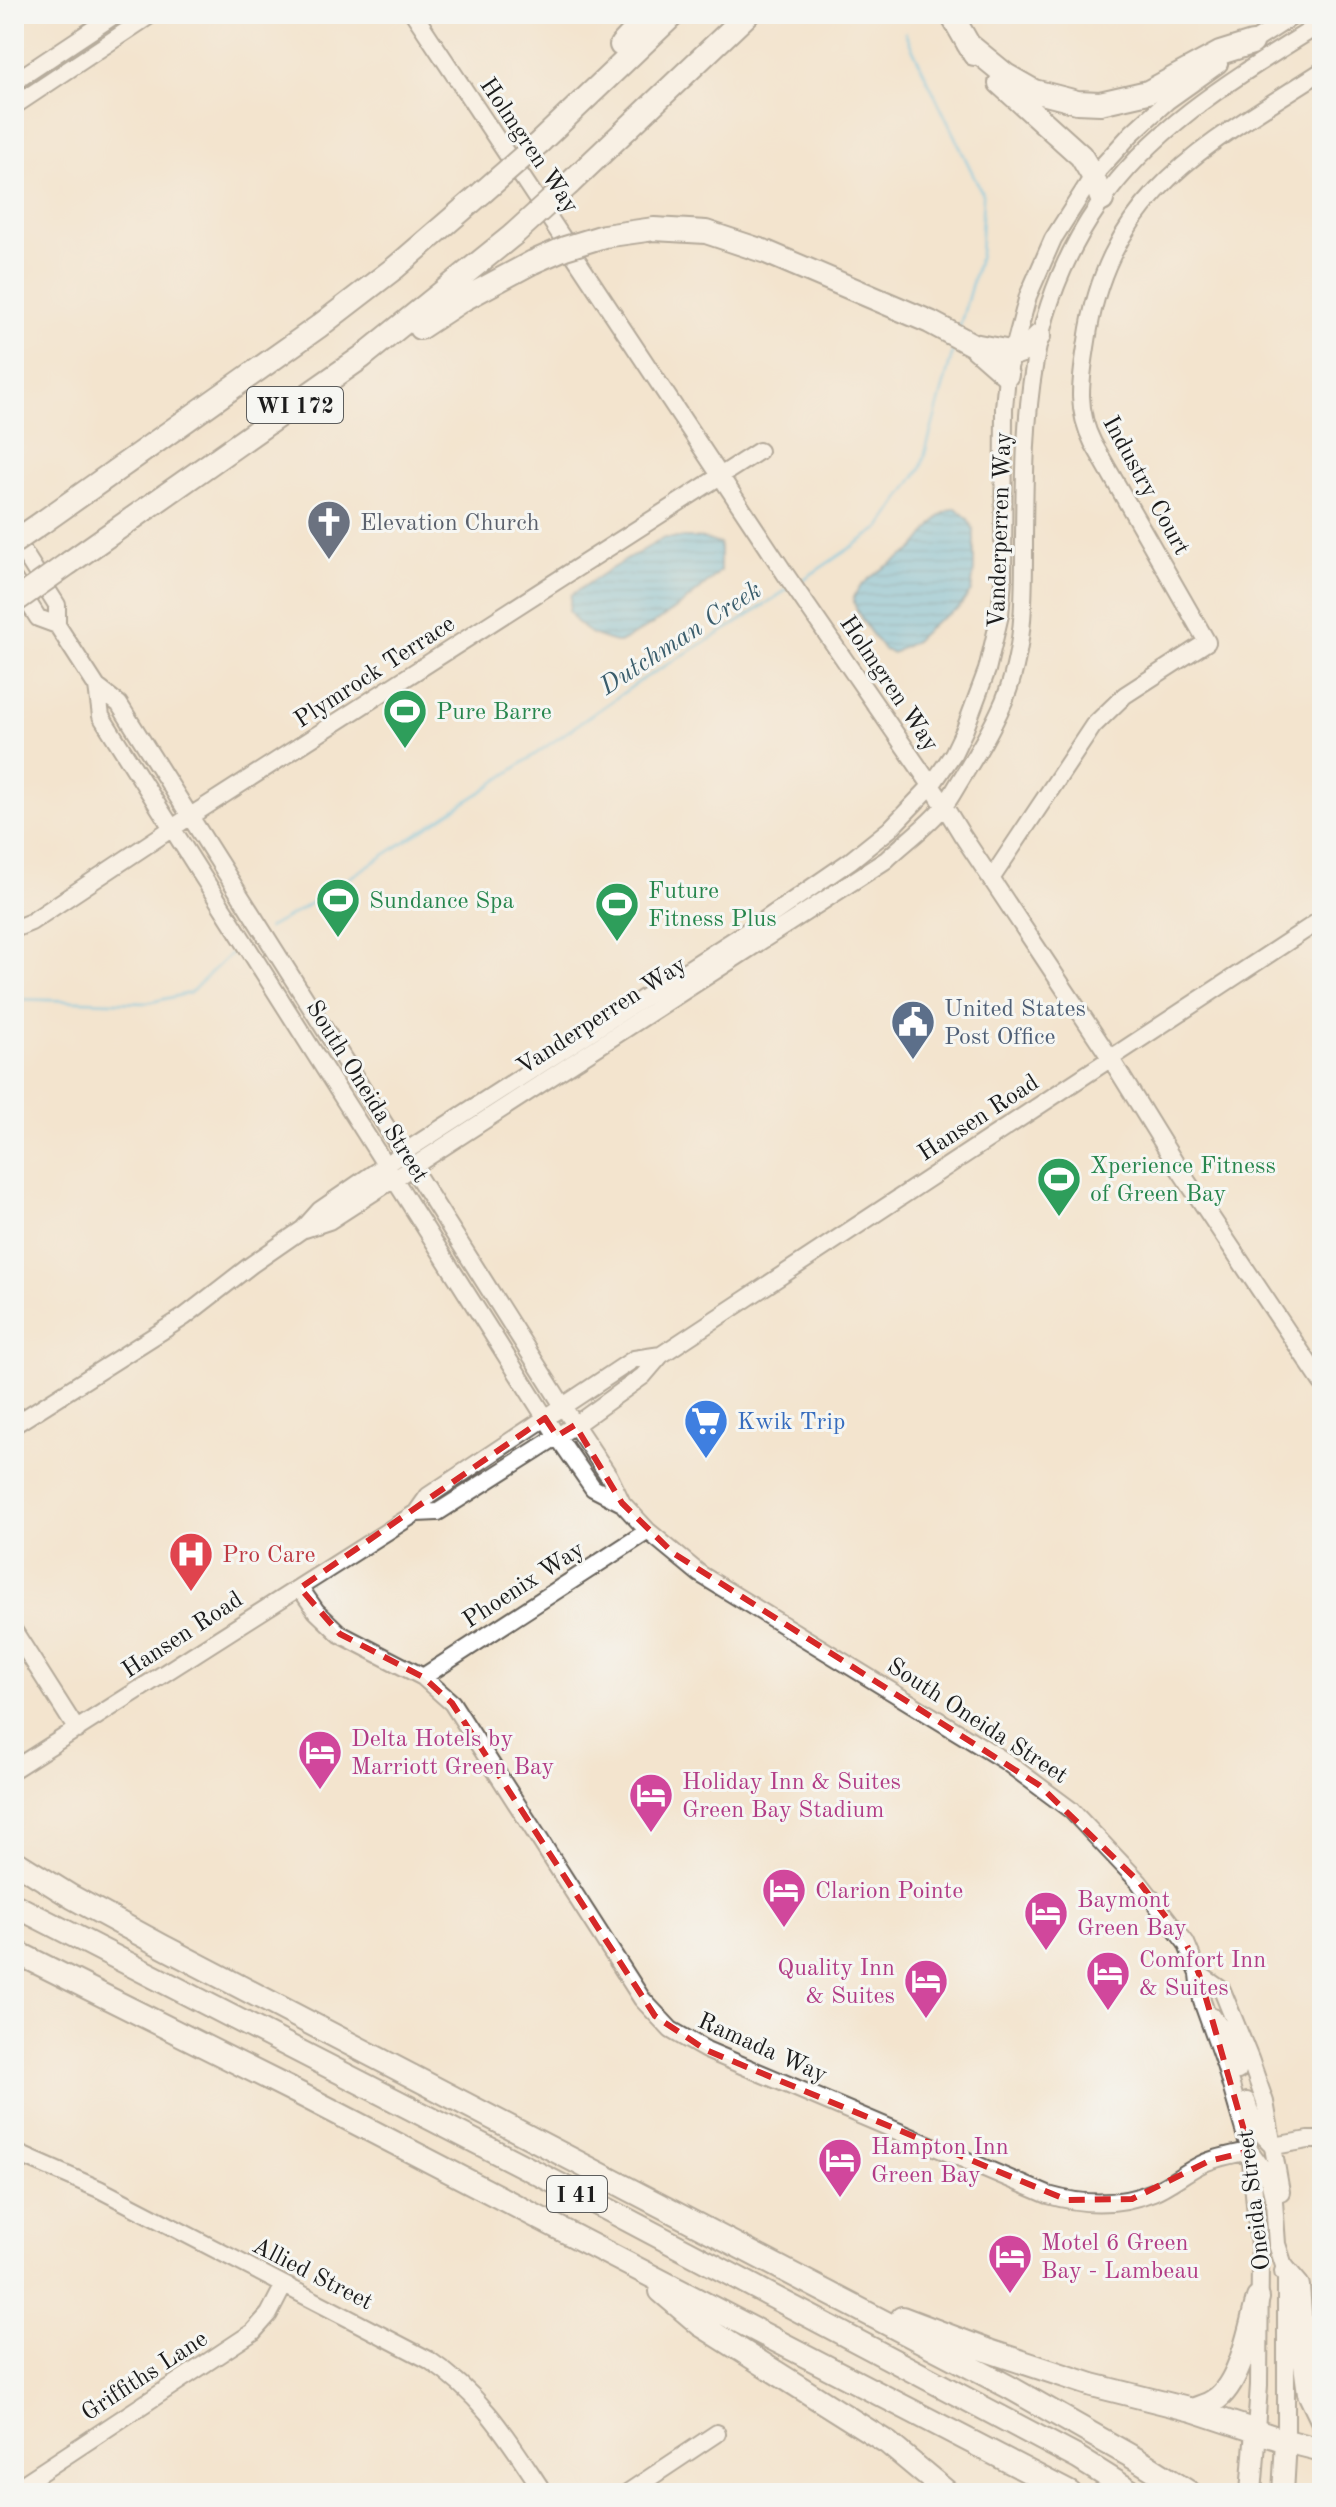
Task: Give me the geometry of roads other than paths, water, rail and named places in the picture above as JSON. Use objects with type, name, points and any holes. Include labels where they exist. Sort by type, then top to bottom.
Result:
[{"type":"highway","points":[[537,137],[650,14]]},
{"type":"highway","name":"WI 172","points":[[14,540],[318,327],[396,267],[487,188],[537,137],[674,14]]},
{"type":"highway","name":"WI 172","points":[[14,602],[362,357],[513,235],[748,14]]},
{"type":"highway","points":[[951,14],[978,61],[1073,147],[1093,176],[1102,200]]},
{"type":"highway","points":[[968,44],[1006,75],[1034,91],[1077,102],[1100,103],[1148,92],[1220,53],[1252,43]]},
{"type":"highway","points":[[362,357],[414,331],[464,299],[533,262],[604,236],[654,229],[706,232],[766,252],[930,322],[1009,364],[1039,336]]},
{"type":"highway","points":[[14,1861],[162,1946],[1052,2410],[1190,2493]]},
{"type":"highway","points":[[14,1872],[72,1897]]},
{"type":"highway","name":"I 41","points":[[14,1905],[605,2208],[1078,2458],[1134,2493]]},
{"type":"highway","name":"I 41","points":[[14,1951],[302,2095],[1070,2493]]},
{"type":"highway","points":[[712,2232],[735,2237],[858,2299],[989,2351],[1092,2385],[1192,2410],[1322,2450]]},
{"type":"highway","points":[[1286,2272],[1298,2286],[1309,2393],[1322,2420]]},
{"type":"highway","points":[[643,2273],[692,2319],[868,2429],[948,2493]]},
{"type":"highway","points":[[1192,2410],[1216,2400],[1228,2385],[1240,2363],[1258,2298]]},
{"type":"main road","points":[[1251,2493],[1256,2430]]},
{"type":"main road","points":[[1283,2493],[1286,2441]]},
{"type":"street","points":[[14,82],[116,14]]},
{"type":"street","points":[[14,106],[152,14]]},
{"type":"street","name":"Holmgren Way","points":[[414,14],[786,575],[931,786],[1111,1059],[1177,1166],[1322,1383]]},
{"type":"street","name":"Vanderperren Way","points":[[408,1160],[850,861],[890,829],[931,786],[953,754],[965,729],[987,670],[1000,615],[1004,408],[1009,364],[1028,296],[1041,264],[1065,217],[1093,176],[1132,133],[1167,101],[1296,14]]},
{"type":"street","name":"Vanderperren Way","points":[[14,1425],[184,1317],[303,1229],[327,1222],[390,1171],[886,860],[944,806],[1005,699],[1017,653],[1023,615],[1024,474],[1030,380],[1049,302],[1064,267],[1102,200],[1179,118],[1216,90],[1322,23]]},
{"type":"street","name":"Industry Court","points":[[991,879],[1083,740],[1108,710],[1125,695],[1207,642],[1093,443],[1081,413],[1089,324],[1106,268],[1135,217],[1173,172],[1322,71]]},
{"type":"street","name":"Plymrock Terrace","points":[[14,929],[31,922],[759,451]]},
{"type":"street","name":"South Oneida Street","points":[[14,540],[57,605],[57,625],[97,687],[119,704],[609,1476],[622,1503],[648,1531],[707,1578],[1005,1761],[1062,1803],[1139,1882],[1186,1943],[1199,1974],[1202,2001],[1225,2065],[1250,2151],[1260,2257],[1256,2430]]},
{"type":"street","name":"South Oneida Street","points":[[14,580],[38,618],[57,625]]},
{"type":"street","name":"South Oneida Street","points":[[97,687],[101,716],[545,1418],[593,1488],[622,1503]]},
{"type":"street","name":"Hansen Road","points":[[416,1513],[438,1512],[575,1425],[643,1376],[661,1355],[1322,919]]},
{"type":"street","name":"Hansen Road","points":[[14,1769],[416,1513],[428,1496],[634,1359],[661,1355]]},
{"type":"street","name":"Phoenix Way","points":[[423,1677],[648,1531]]},
{"type":"street","name":"Ramada Way","points":[[300,1588],[316,1611],[340,1634],[423,1677],[439,1689],[463,1718],[643,2001],[671,2030],[687,2041],[1048,2195],[1067,2200],[1108,2203],[1132,2199],[1153,2192],[1209,2161],[1250,2151]]},
{"type":"street","points":[[14,1631],[77,1730]]},
{"type":"street","name":"Oneida Street","points":[[1199,1974],[1222,1990],[1264,2099],[1274,2146],[1286,2272],[1286,2441]]},
{"type":"street","points":[[1202,2001],[1229,2038],[1250,2114],[1266,2140],[1274,2146],[1322,2140]]},
{"type":"street","points":[[1250,2151],[1268,2176],[1274,2201],[1277,2244],[1286,2272]]},
{"type":"street","name":"Allied Street","points":[[14,2152],[99,2189],[429,2360],[466,2388],[497,2423],[544,2493]]},
{"type":"street","name":"Griffiths Lane","points":[[14,2490],[253,2332],[269,2314],[284,2285]]},
{"type":"street","points":[[627,2493],[717,2433]]},
{"type":"water","points":[[956,508],[968,519],[974,531],[971,591],[959,608],[935,622],[915,641],[893,653],[884,650],[860,616],[854,597],[871,577],[912,550],[942,514]]},
{"type":"water","points":[[664,538],[701,538],[720,544],[720,571],[672,611],[619,643],[584,629],[569,611],[571,595]]},
{"type":"waterway","name":"Dutchman Creek","points":[[905,33],[983,195],[980,255],[959,329]]},
{"type":"waterway","name":"Dutchman Creek","points":[[798,583],[880,528],[921,468],[955,344]]},
{"type":"waterway","name":"Dutchman Creek","points":[[268,928],[484,790],[643,679],[788,589]]},
{"type":"waterway","name":"Dutchman Creek","points":[[14,999],[147,1003],[190,993],[239,948]]},
{"type":"place","name":"Elevation Church","points":[[329,561]]},
{"type":"place","name":"Pure Barre","points":[[405,750]]},
{"type":"place","name":"Sundance Spa","points":[[338,939]]},
{"type":"place","name":"Future Fitness Plus","points":[[617,943]]},
{"type":"place","name":"United States Post Office","points":[[913,1061]]},
{"type":"place","name":"Xperience Fitness of Green Bay","points":[[1059,1218]]},
{"type":"place","name":"Kwik Trip","points":[[706,1460]]},
{"type":"place","name":"Pro Care","points":[[191,1593]]},
{"type":"place","name":"Delta Hotels by Marriott Green Bay","points":[[320,1791]]},
{"type":"place","name":"Holiday Inn & Suites Green Bay Stadium","points":[[651,1834]]},
{"type":"place","name":"Clarion Pointe","points":[[784,1929]]},
{"type":"place","name":"Baymont Green Bay","points":[[1046,1952]]},
{"type":"place","name":"Comfort Inn & Suites","points":[[1108,2012]]},
{"type":"place","name":"Quality Inn & Suites","points":[[926,2020]]},
{"type":"place","name":"Hampton Inn Green Bay","points":[[840,2199]]},
{"type":"place","name":"Motel 6 Green Bay - Lambeau","points":[[1010,2295]]}]
